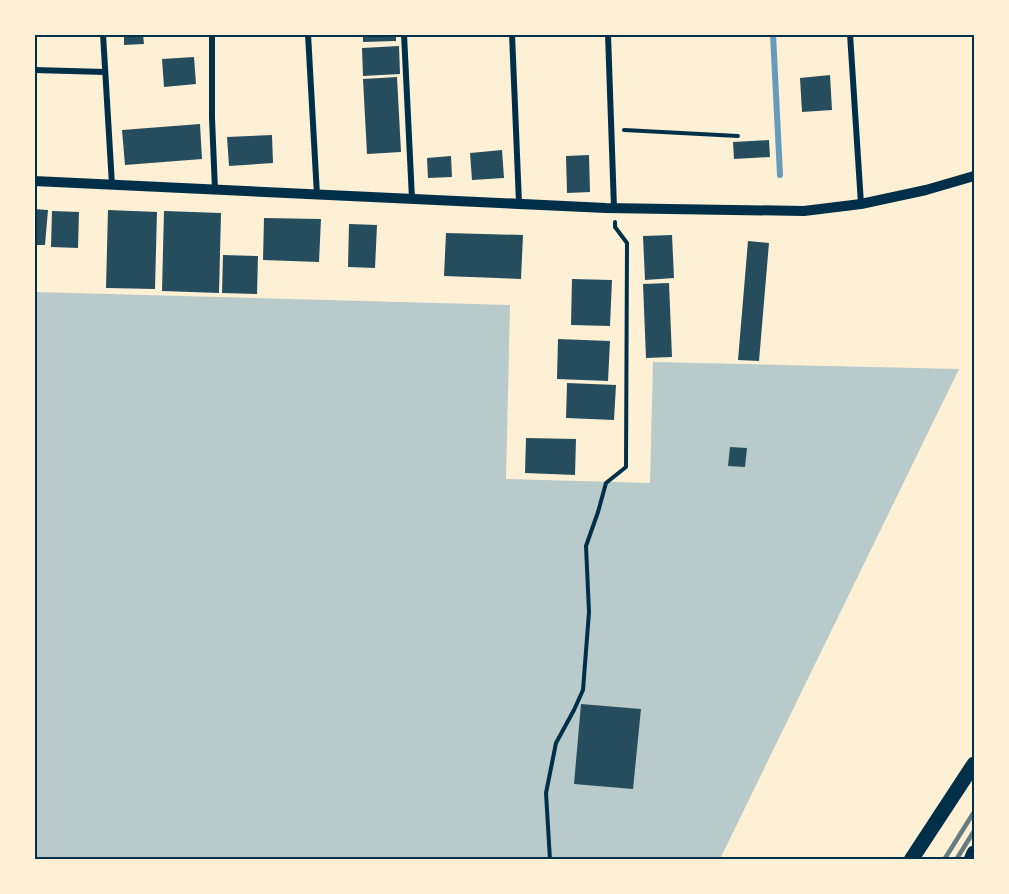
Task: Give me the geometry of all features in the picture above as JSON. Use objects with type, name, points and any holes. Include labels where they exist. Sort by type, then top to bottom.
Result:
[{"type":"main road","points":[[911,860],[975,764]]},
{"type":"main road","points":[[971,860],[975,853]]},
{"type":"street","points":[[103,34],[112,184]]},
{"type":"street","points":[[212,34],[215,190]]},
{"type":"street","points":[[308,34],[317,195]]},
{"type":"street","points":[[404,34],[412,199]]},
{"type":"street","points":[[512,34],[519,203]]},
{"type":"street","points":[[608,34],[614,208]]},
{"type":"street","points":[[850,34],[861,204]]},
{"type":"street","points":[[34,70],[105,72]]},
{"type":"street","points":[[34,181],[614,208],[804,211],[861,204],[926,190],[975,176]]},
{"type":"path","points":[[611,130],[738,136]]},
{"type":"path","points":[[550,860],[546,793],[556,743],[583,690],[589,612],[586,546],[606,483],[626,467],[627,243],[615,226],[614,208]]},
{"type":"shaded area","points":[[35,292],[510,305],[506,479],[650,483],[653,362],[959,369],[720,859],[35,860]]},
{"type":"building","points":[[124,34],[143,34],[144,44],[124,45]]},
{"type":"building","points":[[363,34],[396,34],[396,41],[363,42]]},
{"type":"building","points":[[399,46],[400,74],[363,76],[362,48]]},
{"type":"building","points":[[194,57],[196,84],[164,87],[162,59]]},
{"type":"building","points":[[830,75],[832,110],[802,112],[800,78]]},
{"type":"building","points":[[397,77],[401,152],[367,154],[363,79]]},
{"type":"building","points":[[200,124],[202,159],[125,165],[122,130]]},
{"type":"building","points":[[272,135],[273,163],[229,166],[227,137]]},
{"type":"building","points":[[769,140],[770,157],[734,159],[733,142]]},
{"type":"building","points":[[502,150],[504,178],[472,180],[470,153]]},
{"type":"building","points":[[589,155],[590,192],[567,193],[566,156]]},
{"type":"building","points":[[451,156],[452,177],[428,178],[427,158]]},
{"type":"building","points":[[34,209],[48,210],[45,245],[34,245]]},
{"type":"building","points":[[108,210],[157,212],[155,289],[106,288]]},
{"type":"building","points":[[52,211],[79,212],[78,248],[51,247]]},
{"type":"building","points":[[164,211],[221,213],[219,293],[162,291]]},
{"type":"building","points":[[264,218],[321,219],[319,262],[263,260]]},
{"type":"building","points":[[349,224],[377,225],[375,268],[348,267]]},
{"type":"building","points":[[446,233],[523,235],[521,279],[444,276]]},
{"type":"building","points":[[672,235],[674,278],[645,280],[643,236]]},
{"type":"building","points":[[748,241],[769,243],[759,361],[738,360]]},
{"type":"building","points":[[223,255],[258,256],[257,294],[222,293]]},
{"type":"building","points":[[572,279],[612,280],[610,326],[571,325]]},
{"type":"building","points":[[669,283],[672,357],[646,358],[643,284]]},
{"type":"building","points":[[558,339],[610,341],[608,381],[557,379]]},
{"type":"building","points":[[567,383],[616,385],[614,420],[566,418]]},
{"type":"building","points":[[526,438],[576,439],[575,475],[525,473]]},
{"type":"building","points":[[730,447],[747,448],[745,467],[728,466]]},
{"type":"building","points":[[581,704],[641,709],[633,789],[574,784]]},
{"type":"waterway","points":[[773,34],[780,175]]},
{"type":"railway","points":[[944,860],[974,812]]},
{"type":"railway","points":[[956,860],[974,831]]}]
